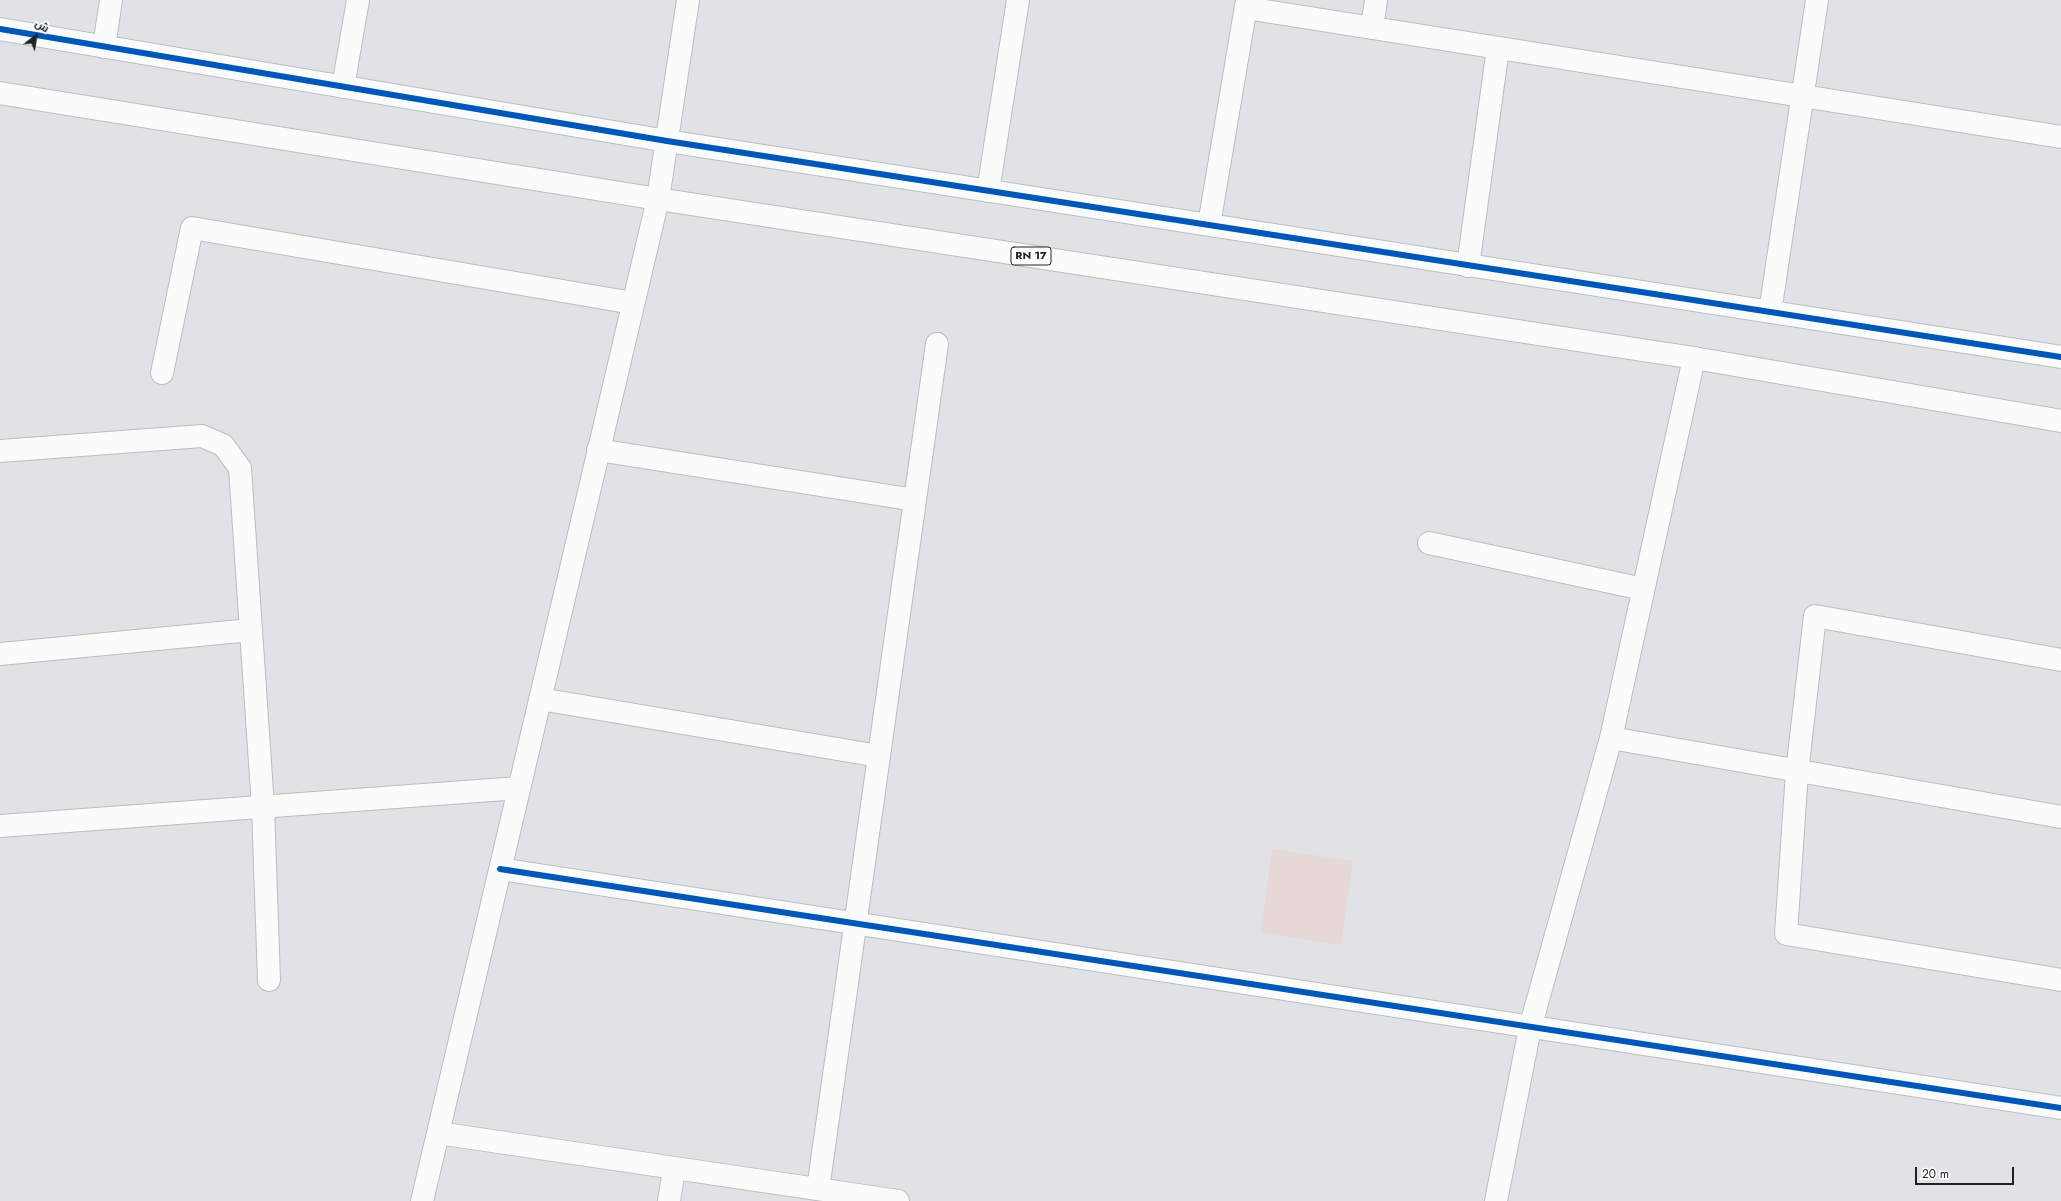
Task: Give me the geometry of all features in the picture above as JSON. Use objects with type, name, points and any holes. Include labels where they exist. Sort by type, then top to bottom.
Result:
[{"type":"street","points":[[104,47],[111,0]]},
{"type":"street","points":[[343,87],[358,0]]},
{"type":"street","points":[[422,1201],[658,199],[688,0]]},
{"type":"street","points":[[988,191],[1018,0]]},
{"type":"street","points":[[1372,28],[1376,0]]},
{"type":"street","points":[[1770,312],[1801,96],[1817,0]]},
{"type":"street","points":[[1209,225],[1246,4],[1372,28],[2061,138]]},
{"type":"street","points":[[0,29],[667,141],[2061,358]]},
{"type":"street","points":[[1468,266],[1498,48]]},
{"type":"street","name":"RN 17","points":[[0,94],[658,199],[1694,358],[2061,422]]},
{"type":"street","points":[[162,373],[192,228],[633,304]]},
{"type":"street","points":[[818,1189],[937,344]]},
{"type":"street","points":[[1496,1201],[1530,1028],[1611,738],[1694,358]]},
{"type":"street","points":[[0,451],[202,436],[223,445],[240,468],[263,807],[269,980]]},
{"type":"street","points":[[598,450],[915,500]]},
{"type":"street","points":[[1429,543],[1643,589]]},
{"type":"street","points":[[2061,660],[1815,616],[1796,772],[1786,934],[2061,980]]},
{"type":"street","points":[[0,654],[251,630]]},
{"type":"street","points":[[540,699],[879,756]]},
{"type":"street","points":[[1611,738],[1796,772],[2061,817]]},
{"type":"street","points":[[0,826],[519,788]]},
{"type":"street","points":[[500,869],[1530,1028],[2061,1108]]},
{"type":"street","points":[[438,1133],[898,1201]]},
{"type":"street","points":[[669,1201],[674,1169]]},
{"type":"shaded area","points":[[1272,849],[1353,861],[1341,945],[1261,933]]},
{"type":"cycle path","points":[[0,29],[667,141],[2061,357]]},
{"type":"cycle path","points":[[500,869],[2061,1108]]}]
